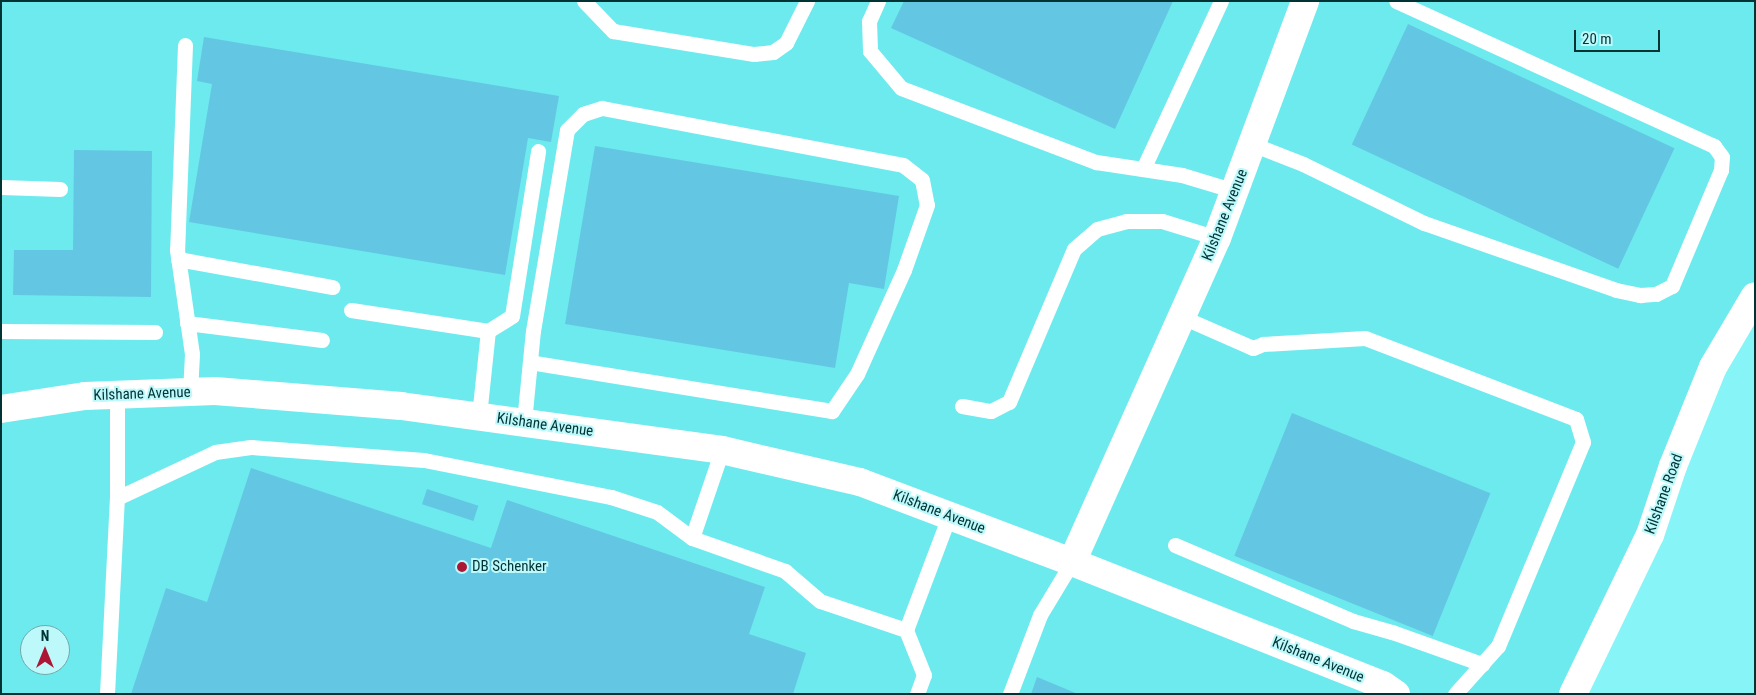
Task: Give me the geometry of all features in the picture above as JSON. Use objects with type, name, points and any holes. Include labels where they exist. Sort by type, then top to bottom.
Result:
[{"type":"street","name":"Kilshane Avenue","points":[[1072,562],[1217,238],[1305,1]]},
{"type":"street","name":"Kilshane Road","points":[[1573,694],[1650,535],[1673,466],[1713,367],[1755,296]]},
{"type":"street","name":"Kilshane Avenue","points":[[1,409],[85,396],[215,391],[401,406],[722,450],[860,482],[1072,562],[1383,685],[1396,694]]},
{"type":"lane","points":[[584,1],[613,31],[754,54],[773,52],[786,43],[808,1]]},
{"type":"lane","points":[[878,1],[869,21],[870,51],[901,88],[1096,162],[1182,175],[1235,191]]},
{"type":"lane","points":[[1143,170],[1221,1]]},
{"type":"lane","points":[[1252,144],[1304,164],[1424,223],[1616,290],[1640,295],[1656,294],[1672,286],[1721,170],[1722,157],[1714,146],[1396,1]]},
{"type":"lane","points":[[185,45],[178,259],[192,354],[190,392]]},
{"type":"lane","points":[[524,422],[533,331],[566,130],[583,114],[602,108],[904,165],[922,180],[927,205],[904,270],[857,374],[832,411],[530,362]]},
{"type":"lane","points":[[352,310],[488,331],[512,316],[538,151]]},
{"type":"lane","points":[[1,187],[60,189]]},
{"type":"lane","points":[[962,406],[991,411],[1009,402],[1074,249],[1097,228],[1126,221],[1162,221],[1217,238]]},
{"type":"lane","points":[[178,259],[332,287]]},
{"type":"lane","points":[[1182,317],[1253,348],[1263,344],[1364,338],[1576,419],[1583,442],[1498,646],[1455,694]]},
{"type":"lane","points":[[188,323],[322,340]]},
{"type":"lane","points":[[1,331],[155,332]]},
{"type":"lane","points":[[479,416],[488,331]]},
{"type":"lane","points":[[107,694],[117,498],[117,395]]},
{"type":"lane","points":[[117,498],[215,452],[260,448],[424,460],[611,497],[657,512],[692,538],[785,571],[820,600],[906,630]]},
{"type":"lane","points":[[692,538],[722,450]]},
{"type":"lane","points":[[917,694],[924,675],[906,630],[949,516]]},
{"type":"lane","points":[[1175,545],[1353,621],[1392,632],[1482,664]]},
{"type":"lane","points":[[1010,694],[1040,615],[1072,562]]},
{"type":"shaded area","points":[[1,1],[1755,1],[1755,296],[1573,694],[1,694]]},
{"type":"building","points":[[904,1],[1173,1],[1115,129],[891,28]]},
{"type":"building","points":[[1408,24],[1674,148],[1618,269],[1352,145]]},
{"type":"building","points":[[204,37],[559,96],[551,142],[528,138],[505,275],[189,222],[212,84],[197,81]]},
{"type":"building","points":[[595,146],[899,196],[884,289],[849,283],[835,368],[565,324]]},
{"type":"building","points":[[74,150],[152,151],[151,297],[13,295],[14,250],[73,250]]},
{"type":"building","points":[[1292,413],[1490,493],[1433,636],[1234,556]]},
{"type":"building","name":"DB Schenker","points":[[251,468],[491,548],[507,500],[765,587],[749,634],[806,653],[793,694],[131,694],[166,588],[207,602]]},
{"type":"building","points":[[427,489],[478,506],[473,521],[422,504]]},
{"type":"building","points":[[1037,677],[1078,694],[1031,694]]},
{"type":"place","name":"DB Schenker","points":[[462,567]]}]
